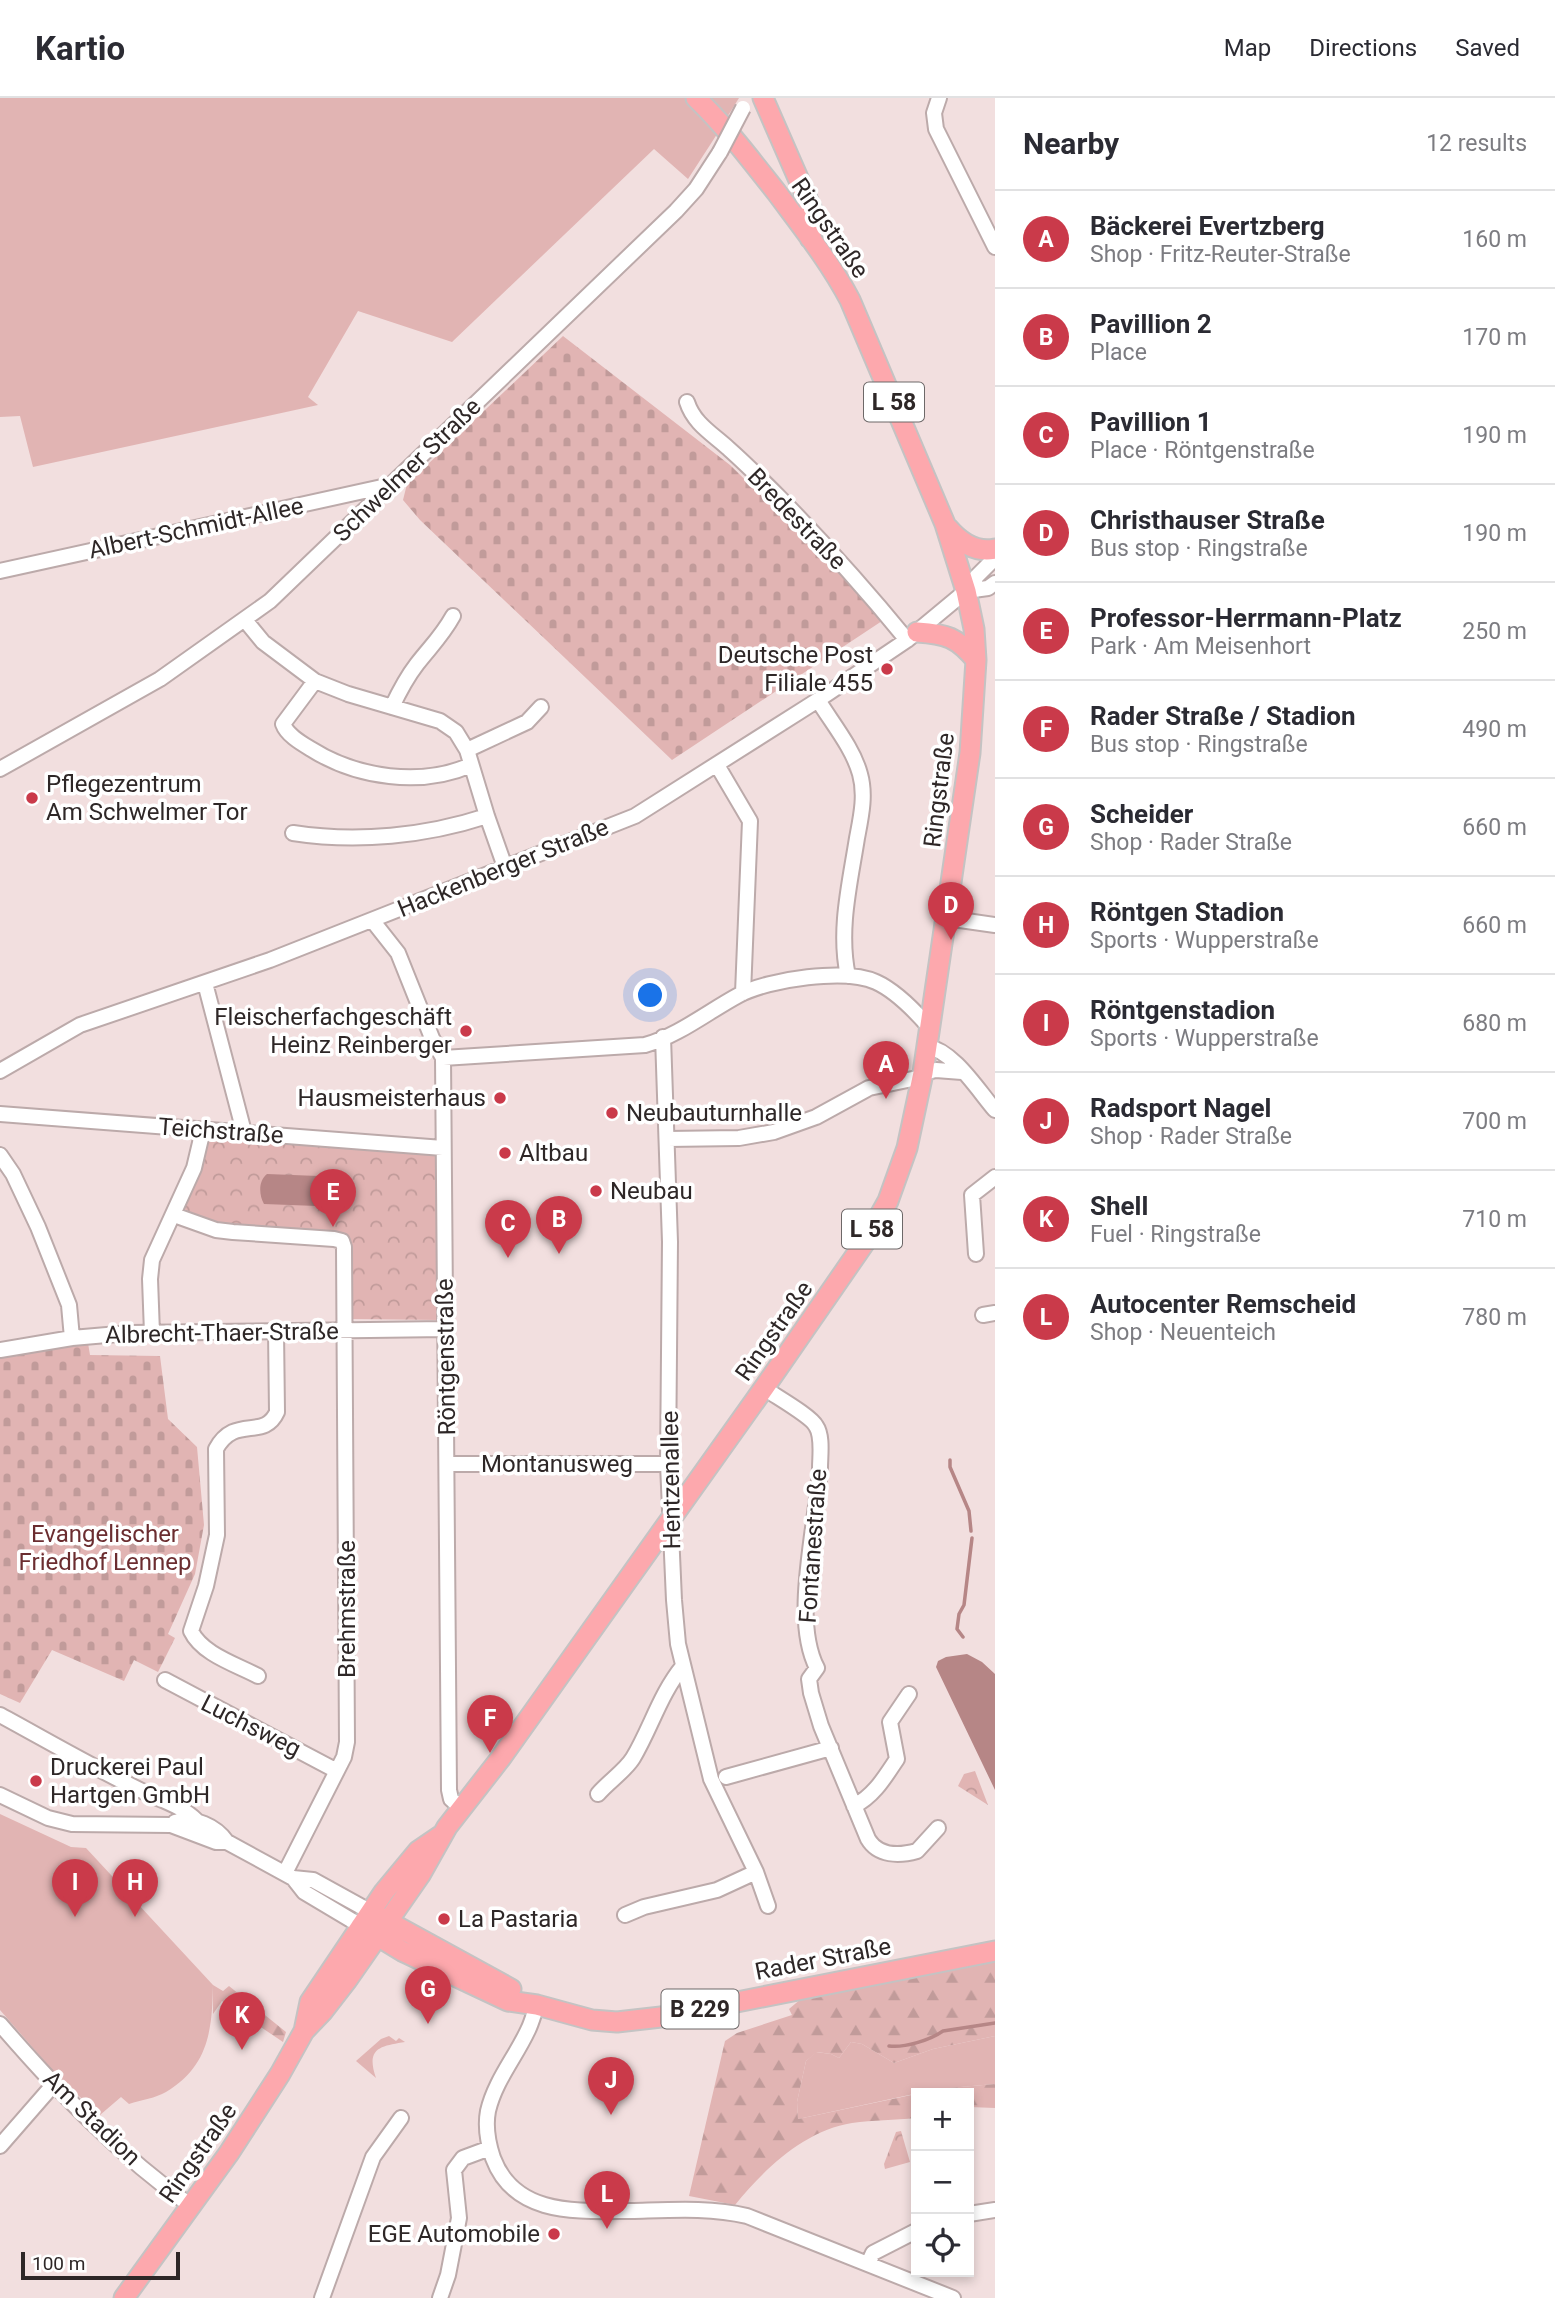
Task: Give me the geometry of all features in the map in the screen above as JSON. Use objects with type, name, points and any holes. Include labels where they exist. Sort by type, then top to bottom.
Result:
[{"type":"main road","name":"Ringstraße","points":[[124,2298],[272,2087],[304,2031],[310,2003],[375,1924],[410,1859],[441,1835],[500,1759],[865,1242],[888,1201],[907,1147],[923,1075],[970,753],[975,660],[973,624],[945,524],[850,300],[833,269],[737,142],[696,98]]},
{"type":"main road","points":[[763,98],[813,210],[815,220],[810,238]]},
{"type":"main road","points":[[945,524],[957,539],[970,546],[983,550],[995,548]]},
{"type":"main road","points":[[912,636],[948,636],[963,644],[975,660]]},
{"type":"main road","name":"Rader Straße","points":[[375,1924],[402,1951],[508,2001],[537,2005],[592,2020],[632,2021],[995,1951]]},
{"type":"street","points":[[939,98],[934,113],[936,128],[995,247]]},
{"type":"street","name":"Schwelmer Straße","points":[[0,769],[160,679],[245,620],[295,578],[676,211],[696,189],[720,152],[746,103]]},
{"type":"street","name":"Bredestraße","points":[[687,402],[691,415],[698,423],[781,499],[870,596],[912,636]]},
{"type":"street","name":"Albert-Schmidt-Allee","points":[[0,571],[392,484]]},
{"type":"street","name":"Hackenberger Straße","points":[[0,1071],[80,1025],[205,983],[635,816],[818,700],[912,636],[966,592],[995,558]]},
{"type":"street","name":"Hackenberger Straße","points":[[966,592],[988,588],[995,583]]},
{"type":"street","points":[[392,707],[417,664],[443,635],[453,615]]},
{"type":"street","points":[[245,620],[263,642],[315,681],[446,724],[456,732],[469,757],[505,867]]},
{"type":"street","points":[[315,681],[284,724],[288,732],[323,757],[351,768],[395,776],[443,774],[527,722],[541,707]]},
{"type":"street","points":[[818,700],[855,761],[863,788],[846,912],[844,945],[848,976]]},
{"type":"street","points":[[717,765],[750,821],[743,993]]},
{"type":"street","points":[[293,833],[321,837],[394,835],[453,826],[487,816]]},
{"type":"street","points":[[946,918],[995,925]]},
{"type":"street","name":"Röntgenstraße","points":[[372,919],[398,953],[443,1059],[449,1790],[461,1808]]},
{"type":"street","points":[[443,1059],[645,1045],[743,993],[782,982],[848,976],[868,979],[884,986],[916,1012],[936,1048],[947,1055],[995,1110]]},
{"type":"street","points":[[205,983],[244,1132]]},
{"type":"street","name":"Hentzenallee","points":[[663,1037],[670,1318],[668,1464],[674,1600],[683,1666],[711,1779],[756,1872],[768,1906]]},
{"type":"street","points":[[667,1139],[738,1138],[774,1132],[816,1117],[869,1088],[936,1070],[962,1072]]},
{"type":"street","name":"Teichstraße","points":[[0,1114],[443,1148]]},
{"type":"street","points":[[152,1333],[152,1261],[194,1168],[203,1130]]},
{"type":"street","points":[[0,1155],[27,1202],[59,1279],[69,1305],[72,1338]]},
{"type":"street","points":[[976,1254],[972,1195],[995,1177]]},
{"type":"street","name":"Brehmstraße","points":[[174,1215],[216,1230],[342,1241],[345,1251],[347,1742],[337,1771],[289,1876]]},
{"type":"street","name":"Albrecht-Thaer-Straße","points":[[0,1350],[72,1338],[152,1333],[446,1329]]},
{"type":"street","points":[[258,1676],[196,1642],[191,1631],[206,1586],[217,1535],[216,1449],[232,1431],[263,1426],[274,1418],[277,1412],[276,1331]]},
{"type":"street","name":"Fontanestraße","points":[[764,1388],[814,1422],[819,1433],[818,1497],[806,1617],[810,1653],[817,1668],[809,1679],[811,1693],[854,1807],[868,1839],[882,1852],[895,1854],[917,1851],[938,1828]]},
{"type":"street","name":"Montanusweg","points":[[447,1464],[668,1464]]},
{"type":"street","points":[[598,1794],[632,1760],[668,1686],[683,1666]]},
{"type":"street","name":"Luchsweg","points":[[165,1680],[337,1771]]},
{"type":"street","points":[[854,1807],[879,1785],[897,1759],[890,1722],[909,1693]]},
{"type":"street","name":"Rader Straße","points":[[0,1715],[140,1791],[189,1813],[197,1821],[221,1832],[227,1842]]},
{"type":"street","points":[[726,1777],[831,1748]]},
{"type":"street","points":[[140,1791],[156,1806],[166,1825]]},
{"type":"street","points":[[0,1795],[48,1818],[72,1824],[166,1825],[178,1820],[197,1821]]},
{"type":"street","points":[[166,1825],[173,1809],[171,1804]]},
{"type":"street","name":"Rader Straße","points":[[166,1825],[216,1842],[227,1842],[289,1876],[313,1880],[375,1924]]},
{"type":"street","points":[[625,1915],[644,1907],[717,1890],[756,1872]]},
{"type":"street","points":[[537,2005],[529,2029],[498,2081],[487,2126],[490,2148],[504,2179],[519,2194],[549,2207],[577,2211],[723,2211],[747,2217],[953,2298]]},
{"type":"street","name":"Am Stadion","points":[[0,2024],[54,2084],[118,2147],[191,2206]]},
{"type":"street","points":[[0,2146],[54,2084]]},
{"type":"street","points":[[322,2298],[373,2157],[401,2118]]},
{"type":"street","points":[[440,2298],[452,2262],[459,2218],[454,2170],[463,2158],[490,2148]]},
{"type":"street","points":[[974,2213],[995,2210]]},
{"type":"street","points":[[868,2264],[873,2253],[911,2234]]},
{"type":"green space","points":[[0,98],[686,98],[721,128],[688,179],[654,149],[452,342],[358,311],[308,397],[318,405],[33,467],[20,416],[0,417]]},
{"type":"green space","points":[[702,98],[739,98],[724,122]]},
{"type":"green space","points":[[563,336],[730,465],[827,560],[882,621],[672,760],[420,520],[403,500],[407,484]]},
{"type":"green space","points":[[209,1135],[438,1152],[441,1320],[349,1319],[351,1248],[234,1229],[180,1212]]},
{"type":"green space","name":"Evangelischer Friedhof Lennep","points":[[88,1343],[90,1355],[160,1356],[168,1419],[197,1447],[204,1525],[195,1574],[168,1634],[175,1638],[158,1672],[134,1660],[124,1681],[52,1650],[20,1703],[0,1694],[0,1358]]},
{"type":"green space","points":[[975,1771],[988,1805],[958,1786],[964,1774]]},
{"type":"green space","points":[[0,1814],[71,1847],[86,1848],[213,1985],[209,2032],[200,2059],[180,2082],[166,2092],[129,2104],[121,2097],[100,2115],[60,2079],[0,2010]]},
{"type":"green space","points":[[995,1956],[995,2036],[933,2049],[894,2063],[862,2044],[851,2042],[839,2058],[817,2052],[806,2061],[797,2102],[798,2119],[911,2095],[911,2118],[852,2123],[818,2134],[786,2154],[758,2178],[735,2205],[689,2196],[725,2041],[737,2033],[792,2015],[789,2009],[808,1993]]},
{"type":"green space","points":[[213,1985],[223,1991],[229,1986],[286,2032],[283,2042],[222,2001],[213,2014]]},
{"type":"green space","points":[[389,2036],[396,2041],[399,2038],[405,2042],[383,2047],[374,2054],[373,2068],[376,2078],[356,2061],[381,2039]]},
{"type":"green space","points":[[995,2036],[995,2084],[911,2088],[911,2095],[798,2119],[797,2102],[806,2061],[816,2052],[839,2058],[851,2042],[862,2044],[894,2063],[933,2049]]},
{"type":"green space","points":[[995,2084],[995,2108],[974,2107],[974,2088],[949,2088]]},
{"type":"green space","points":[[901,2131],[910,2162],[885,2169],[884,2164],[896,2132]]},
{"type":"shaded area","points":[[267,1174],[318,1176],[320,1188],[317,1206],[264,1204],[260,1188]]},
{"type":"shaded area","points":[[967,1654],[982,1662],[995,1674],[995,1790],[936,1667],[938,1661],[946,1657]]},
{"type":"waterway","points":[[950,1460],[950,1467],[969,1511],[971,1531]]},
{"type":"waterway","points":[[963,1637],[957,1629],[959,1614],[964,1605],[972,1538]]},
{"type":"waterway","points":[[889,2046],[917,2043],[943,2031],[995,2023]]},
{"type":"place","name":"Deutsche Post Filiale 455","points":[[887,669]]},
{"type":"place","name":"Pflegezentrum Am Schwelmer Tor","points":[[32,798]]},
{"type":"place","name":"Christhauser Straße","points":[[951,940]]},
{"type":"place","name":"Fleischerfachgeschäft Heinz Reinberger","points":[[466,1031]]},
{"type":"place","name":"Hausmeisterhaus","points":[[500,1098]]},
{"type":"place","name":"Bäckerei Evertzberg","points":[[886,1099]]},
{"type":"place","name":"Neubauturnhalle","points":[[612,1113]]},
{"type":"place","name":"Altbau","points":[[505,1153]]},
{"type":"place","name":"Neubau","points":[[596,1191]]},
{"type":"place","name":"Professor-Herrmann-Platz","points":[[333,1227]]},
{"type":"place","name":"Pavillion 2","points":[[559,1254]]},
{"type":"place","name":"Pavillion 1","points":[[508,1258]]},
{"type":"place","name":"Rader Straße / Stadion","points":[[490,1753]]},
{"type":"place","name":"Druckerei Paul Hartgen GmbH","points":[[36,1781]]},
{"type":"place","name":"Röntgenstadion","points":[[75,1917]]},
{"type":"place","name":"Röntgen Stadion","points":[[135,1917]]},
{"type":"place","name":"La Pastaria","points":[[444,1919]]},
{"type":"place","name":"Scheider","points":[[428,2024]]},
{"type":"place","name":"Shell","points":[[242,2050]]},
{"type":"place","name":"Radsport Nagel","points":[[611,2115]]},
{"type":"place","name":"Autocenter Remscheid","points":[[607,2229]]},
{"type":"place","name":"EGE Automobile","points":[[554,2234]]}]
